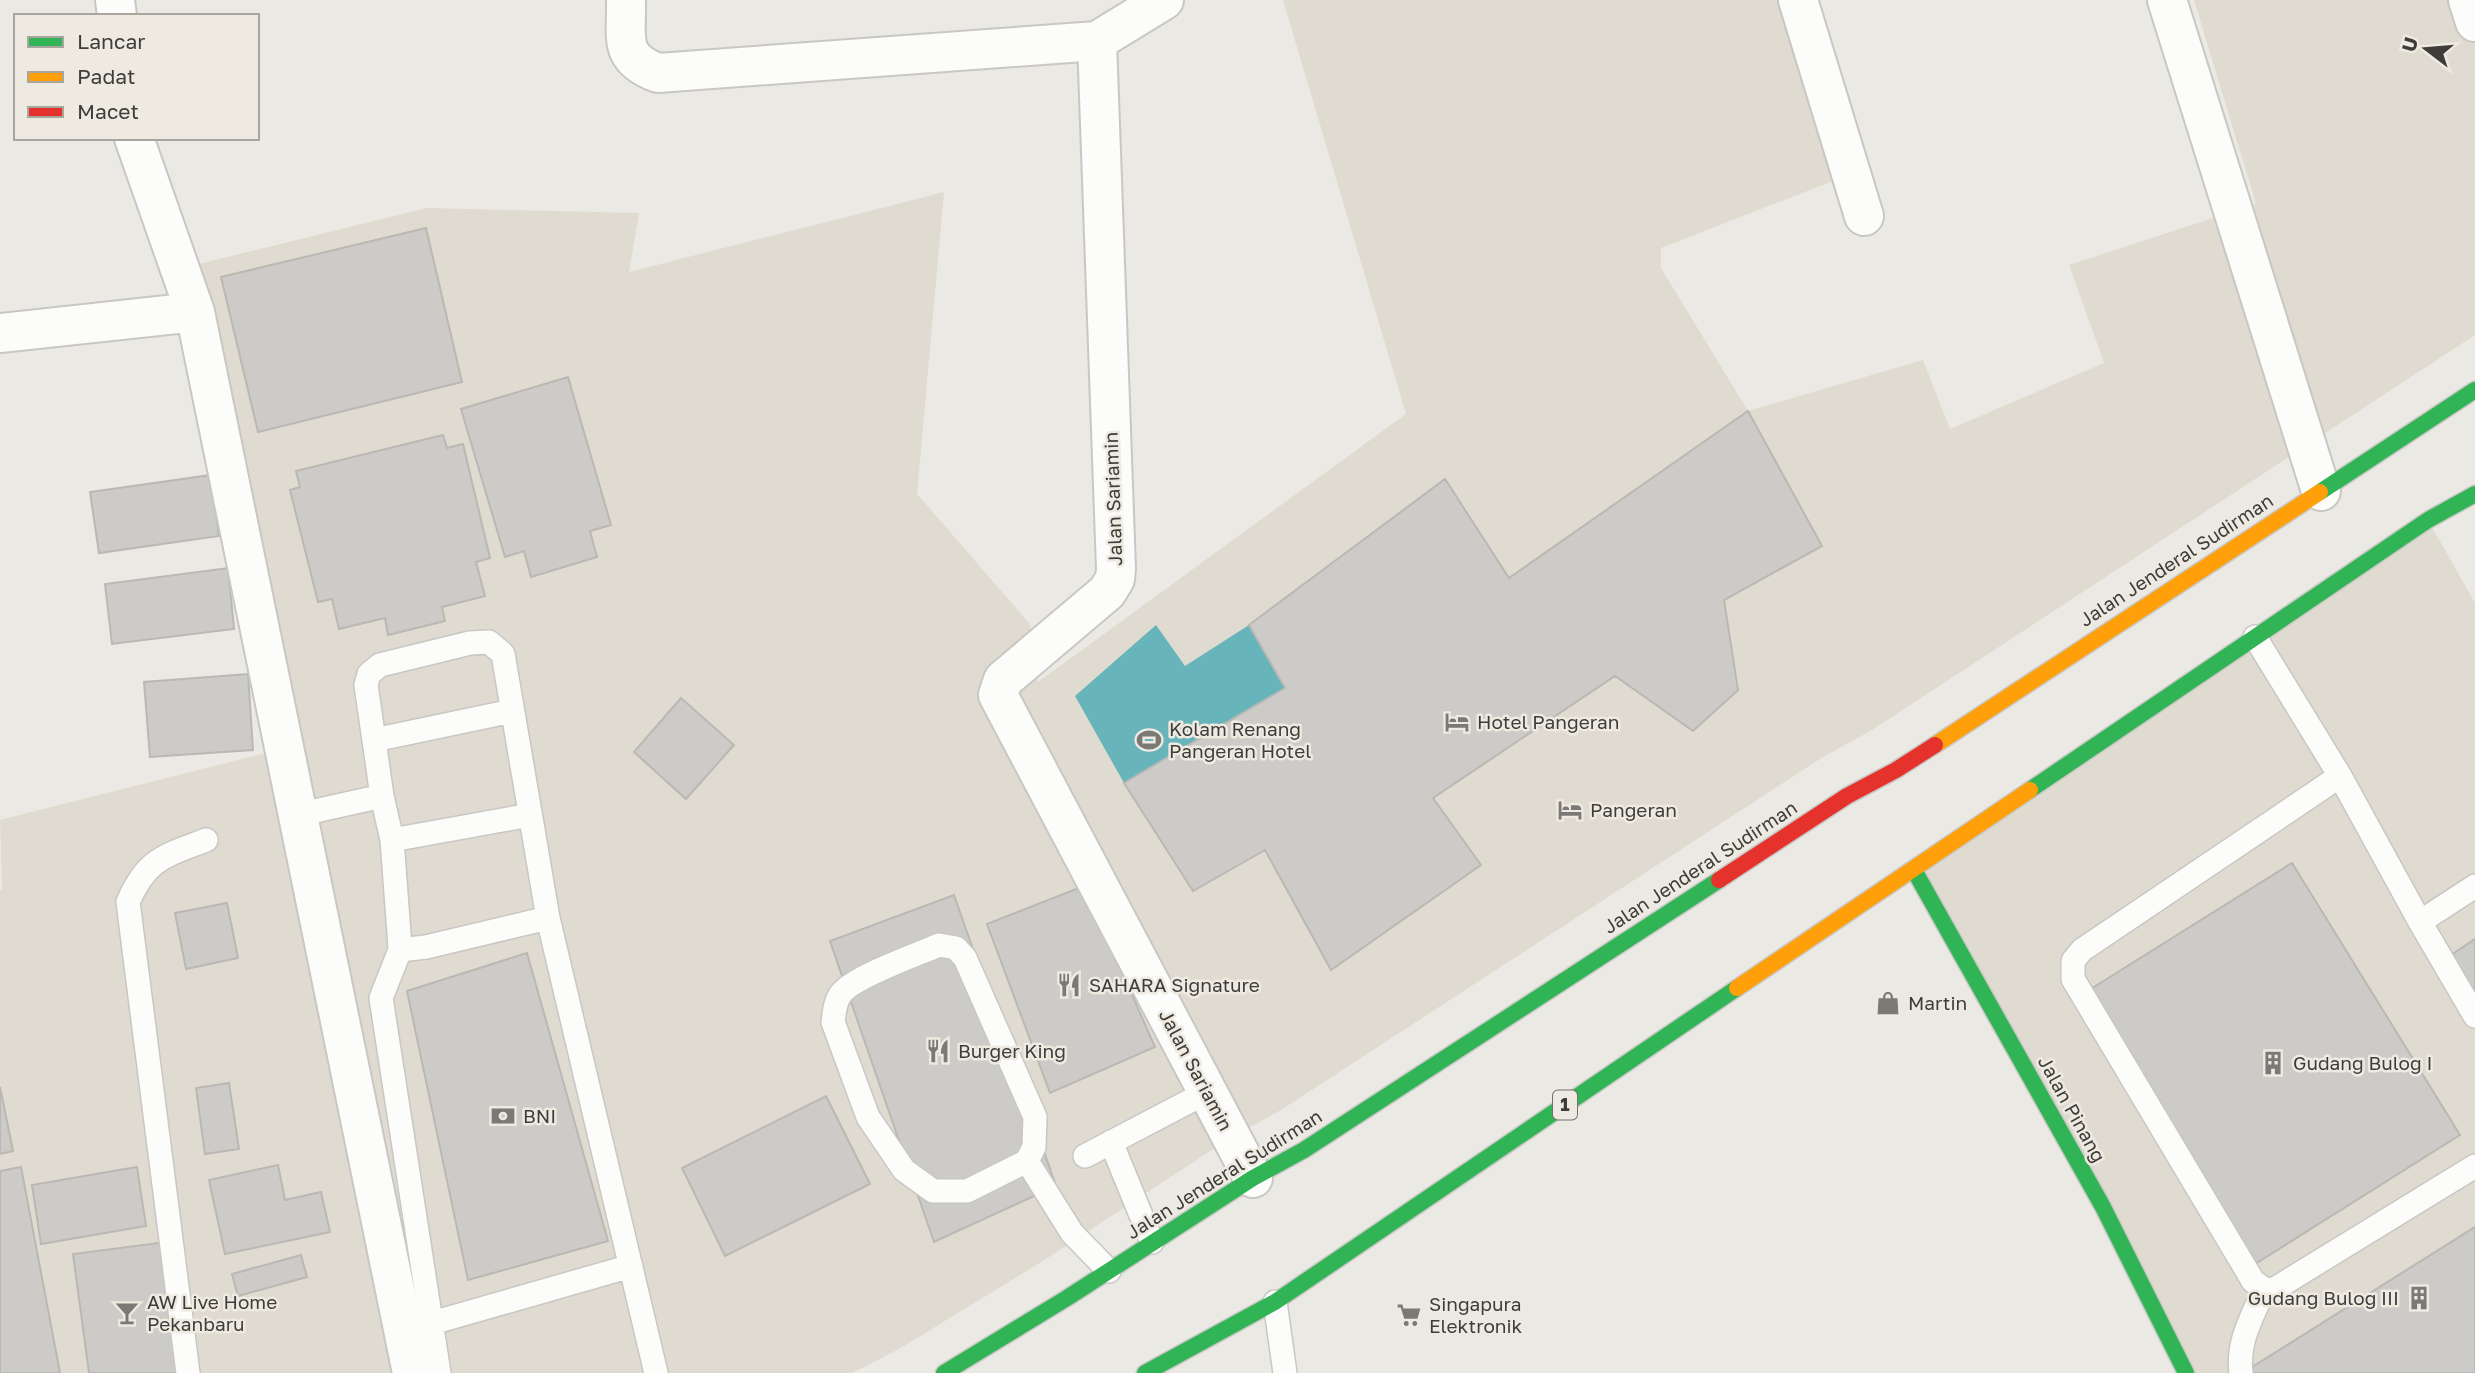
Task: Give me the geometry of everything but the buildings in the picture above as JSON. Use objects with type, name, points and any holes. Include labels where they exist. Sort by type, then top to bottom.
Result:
[{"type":"main road","name":"Jalan Jenderal Sudirman","points":[[944,1373],[1253,1178],[1304,1150],[1847,796],[1896,770],[2475,390]]},
{"type":"main road","points":[[1914,870],[2428,520],[2475,494]]},
{"type":"main road","name":"1","points":[[1181,1364],[1213,1334],[1275,1302],[1914,870]]},
{"type":"main road","name":"Jalan Pinang","points":[[1914,870],[2103,1207],[2186,1373]]},
{"type":"main road","points":[[1145,1373],[1181,1364]]},
{"type":"street","points":[[626,0],[627,46],[631,58],[640,66],[657,73],[1097,41],[1164,0]]},
{"type":"street","points":[[1798,0],[1864,216]]},
{"type":"street","points":[[2167,0],[2321,491]]},
{"type":"street","points":[[2468,0],[2475,22]]},
{"type":"street","name":"Jalan Sariamin","points":[[1097,41],[1115,579],[1107,592],[1003,680],[998,695],[1253,1178]]},
{"type":"street","points":[[135,140],[195,312],[412,1373]]},
{"type":"street","points":[[0,333],[195,312]]},
{"type":"lane","points":[[2255,637],[2340,776],[2475,1016]]},
{"type":"lane","points":[[439,1373],[381,998],[400,950],[392,839],[382,796],[366,685],[369,674],[380,665],[470,643],[489,642],[503,654],[548,918],[656,1373]]},
{"type":"lane","points":[[374,740],[512,711]]},
{"type":"lane","points":[[2340,776],[2082,950],[2073,961],[2073,979],[2253,1281],[2264,1289],[2273,1290],[2475,1166]]},
{"type":"lane","points":[[298,815],[382,796]]},
{"type":"lane","points":[[392,839],[530,815]]},
{"type":"lane","points":[[188,1373],[128,902],[137,881],[150,866],[163,857],[206,840]]},
{"type":"lane","points":[[2420,922],[2475,886]]},
{"type":"lane","points":[[400,950],[426,947],[548,918]]},
{"type":"lane","points":[[939,945],[956,948],[965,958],[1035,1117],[1034,1147],[1027,1161],[967,1191],[933,1191],[904,1170],[868,1117],[833,1022],[840,994],[857,981],[939,945]]},
{"type":"lane","points":[[1085,1156],[1207,1092]]},
{"type":"lane","points":[[1111,1142],[1152,1242]]},
{"type":"lane","points":[[1027,1161],[1072,1233],[1109,1271]]},
{"type":"lane","points":[[432,1323],[631,1266]]},
{"type":"lane","points":[[2241,1373],[2239,1355],[2264,1289]]},
{"type":"lane","points":[[1275,1302],[1285,1373]]},
{"type":"shaded area","points":[[1283,0],[1782,0],[1838,179],[1661,248],[1661,268],[1748,411],[1923,360],[1950,429],[2104,363],[2069,265],[2256,204],[2194,0],[2469,0],[2475,15],[2475,335],[1872,730],[1823,757],[1281,1110],[1230,1138],[1043,1261],[899,1349],[852,1373],[0,1373],[0,820],[298,745],[191,266],[426,208],[639,213],[629,272],[944,192],[917,494],[1030,624],[1038,682],[1406,414]]},
{"type":"shaded area","points":[[2428,520],[2475,603],[2475,1373],[2181,1373],[1914,870]]},
{"type":"water","name":"Kolam Renang Pangeran Hotel","points":[[1156,625],[1185,666],[1249,625],[1285,688],[1124,783],[1075,696]]},
{"type":"traffic: fast","points":[[2320,492],[2475,390]]},
{"type":"traffic: fast","points":[[2030,790],[2428,520],[2475,494]]},
{"type":"traffic: fast","points":[[1914,870],[2103,1207],[2186,1373]]},
{"type":"traffic: fast","points":[[944,1373],[1067,1298],[1253,1178],[1304,1150],[1719,880]]},
{"type":"traffic: fast","points":[[1145,1373],[1275,1302],[1737,988]]},
{"type":"traffic: slow","points":[[1935,745],[2320,492]]},
{"type":"traffic: slow","points":[[1737,988],[2030,790]]},
{"type":"traffic: jam","points":[[1719,880],[1847,796],[1935,745]]},
{"type":"place","name":"Hotel Pangeran","points":[[1457,722]]},
{"type":"place","name":"Kolam Renang Pangeran Hotel","points":[[1149,740]]},
{"type":"place","name":"Pangeran","points":[[1570,810]]},
{"type":"place","name":"SAHARA Signature","points":[[1069,985]]},
{"type":"place","name":"Martin","points":[[1888,1003]]},
{"type":"place","name":"Burger King","points":[[938,1051]]},
{"type":"place","name":"Gudang Bulog I","points":[[2273,1063]]},
{"type":"place","name":"BNI","points":[[503,1116]]},
{"type":"place","name":"Gudang Bulog III","points":[[2419,1298]]},
{"type":"place","name":"AW Live Home Pekanbaru","points":[[127,1313]]},
{"type":"place","name":"Singapura Elektronik","points":[[1409,1315]]}]
